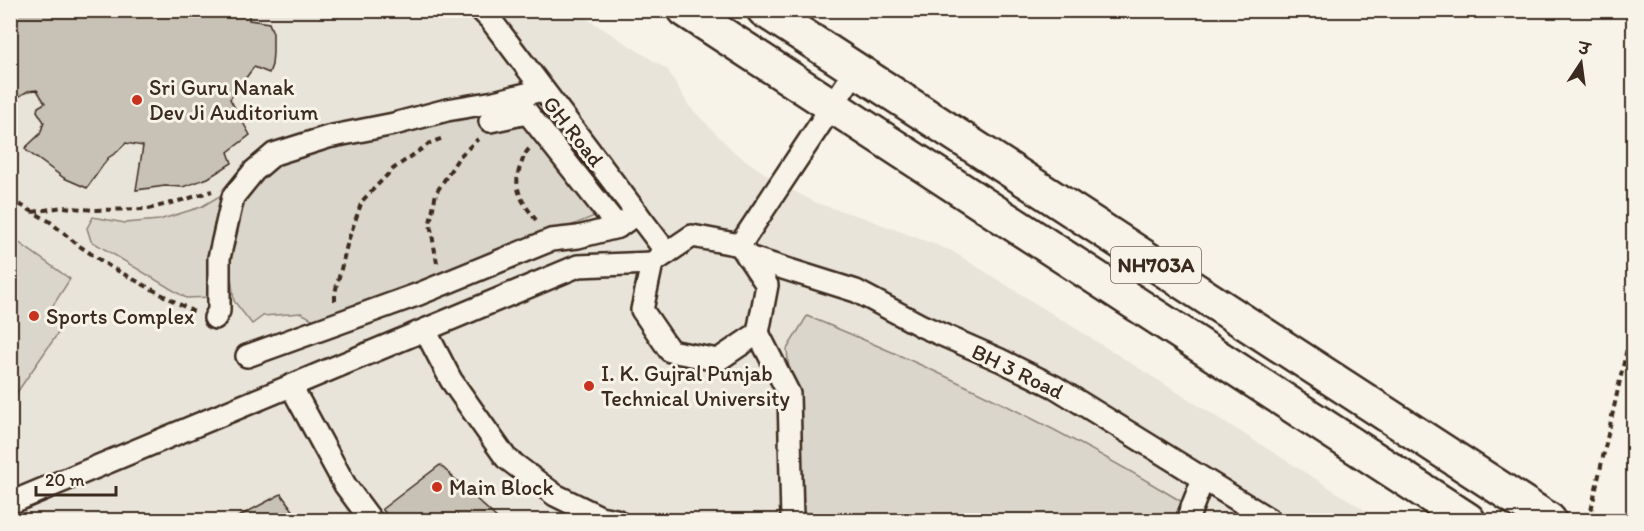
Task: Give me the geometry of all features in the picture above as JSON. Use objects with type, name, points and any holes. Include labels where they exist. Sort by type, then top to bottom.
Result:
[{"type":"highway","name":"NH703A","points":[[685,10],[1468,520]]},
{"type":"highway","name":"NH703A","points":[[764,10],[1549,520]]},
{"type":"street","name":"GH Road","points":[[481,10],[637,213],[659,258]]},
{"type":"street","points":[[744,251],[856,70]]},
{"type":"street","points":[[487,127],[542,90]]},
{"type":"street","points":[[215,318],[219,311],[219,258],[232,197],[249,177],[274,154],[328,137],[394,124],[447,110],[494,102],[521,105],[618,227]]},
{"type":"street","points":[[247,356],[444,284],[551,240],[578,237],[618,227],[637,213]]},
{"type":"street","points":[[10,503],[578,266],[659,258],[692,236],[744,251],[767,285],[758,333],[789,394],[792,520]]},
{"type":"street","name":"BH 3 Road","points":[[744,251],[856,291],[922,326],[1055,387],[1270,520]]},
{"type":"street","points":[[659,258],[642,310],[670,351],[718,360],[758,333]]},
{"type":"street","points":[[425,330],[451,380],[506,458],[555,495],[600,517],[616,520]]},
{"type":"street","points":[[291,386],[345,485],[371,520]]},
{"type":"street","points":[[1187,520],[1203,479]]},
{"type":"path","points":[[444,284],[435,255],[430,223],[436,193],[459,157],[487,127]]},
{"type":"path","points":[[337,323],[335,293],[348,241],[362,201],[393,169],[430,143],[487,127]]},
{"type":"path","points":[[546,136],[526,152],[517,176],[520,199],[551,240]]},
{"type":"path","points":[[33,212],[63,207],[94,210],[148,209],[190,198],[249,177]]},
{"type":"path","points":[[10,199],[49,221],[78,245],[109,266],[197,314],[215,318]]},
{"type":"path","points":[[1589,520],[1634,317]]},
{"type":"shaded area","name":"I. K. Gujral Punjab Technical University","points":[[10,11],[575,11],[668,70],[689,106],[734,152],[780,184],[819,204],[862,217],[952,251],[1381,520],[11,520]]},
{"type":"shaded area","points":[[520,103],[597,215],[327,327],[301,313],[263,316],[252,324],[234,301],[227,243],[243,203],[267,167],[319,150]]},
{"type":"shaded area","points":[[228,191],[213,227],[211,259],[213,297],[186,298],[91,241],[87,228],[93,217],[125,223],[159,220],[201,207]]},
{"type":"shaded area","name":"Sports Complex","points":[[11,237],[70,279],[52,307],[63,326],[11,401]]},
{"type":"shaded area","points":[[807,316],[952,379],[1093,450],[1184,503],[1180,520],[890,520],[798,512],[795,439],[787,349]]},
{"type":"building","name":"Sri Guru Nanak Dev Ji Auditorium","points":[[10,10],[249,10],[249,20],[269,23],[273,33],[272,65],[269,73],[254,67],[230,99],[250,135],[228,152],[232,163],[208,178],[183,187],[165,186],[136,190],[143,146],[126,143],[108,158],[87,188],[64,178],[25,148],[40,134],[44,122],[37,111],[38,107],[45,103],[37,90],[28,91],[10,102]]},
{"type":"building","name":"Main Block","points":[[440,465],[499,520],[392,520],[382,509]]},
{"type":"building","points":[[281,494],[300,520],[232,520]]},
{"type":"place","name":"Sri Guru Nanak Dev Ji Auditorium","points":[[137,100]]},
{"type":"place","name":"Sports Complex","points":[[34,316]]},
{"type":"place","name":"I. K. Gujral Punjab Technical University","points":[[589,386]]},
{"type":"place","name":"Main Block","points":[[437,487]]}]
